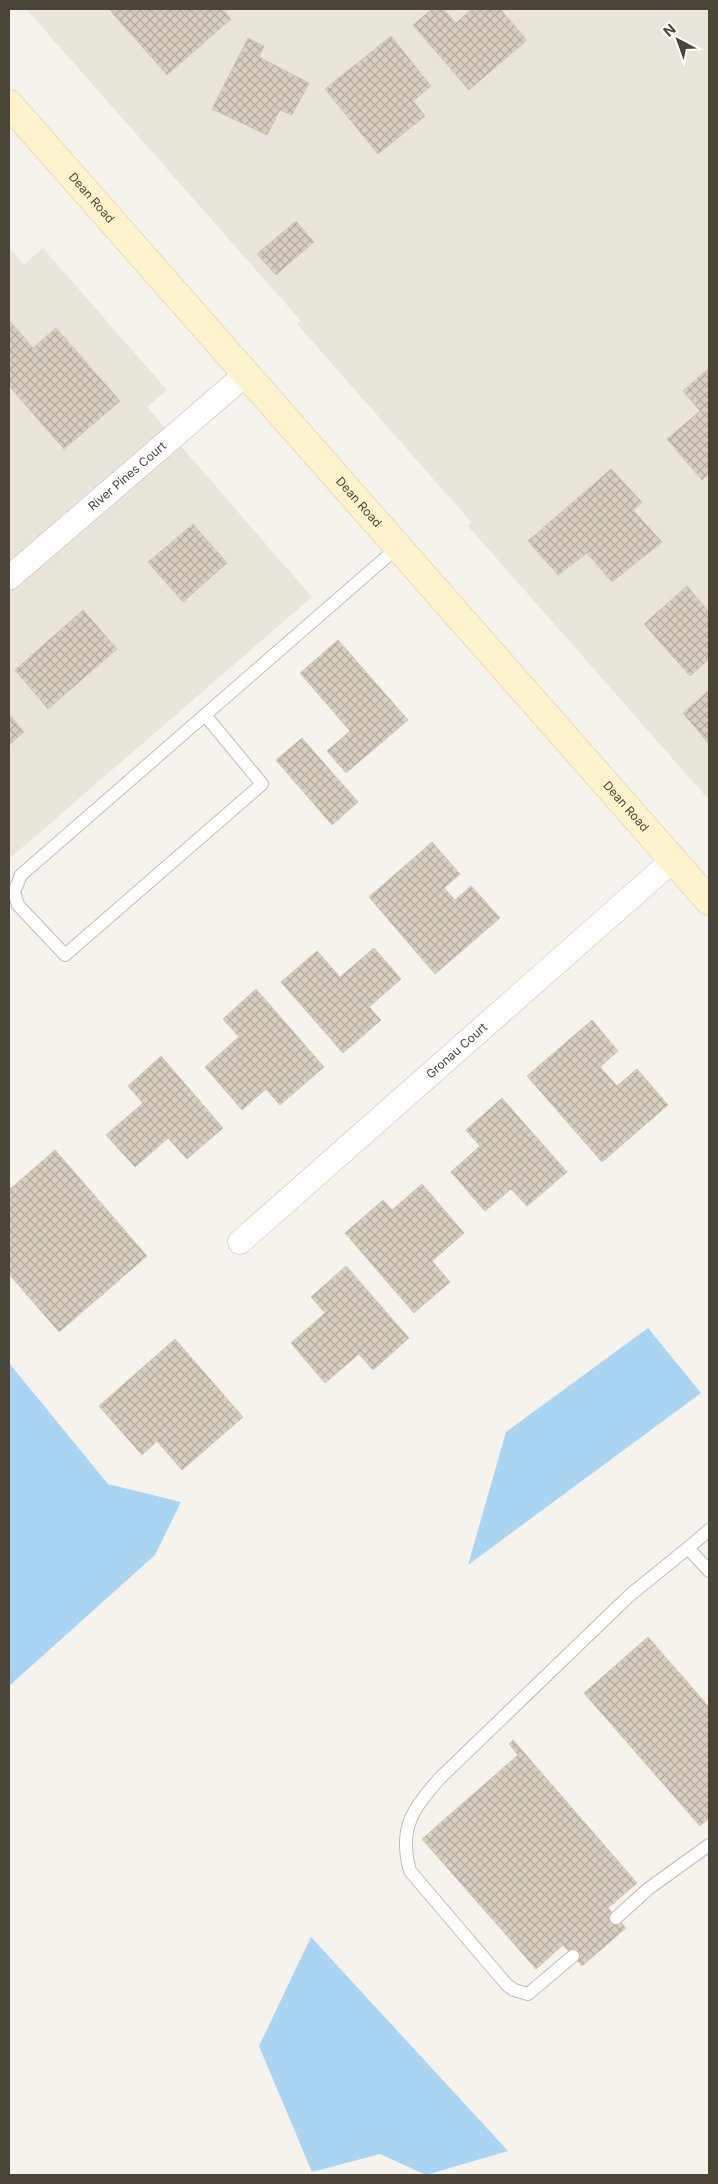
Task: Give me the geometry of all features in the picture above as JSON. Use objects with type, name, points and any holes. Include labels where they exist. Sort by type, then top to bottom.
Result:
[{"type":"main road","name":"Dean Road","points":[[9,104],[709,901]]},
{"type":"street","name":"River Pines Court","points":[[9,578],[246,374]]},
{"type":"street","name":"Gronau Court","points":[[240,1242],[674,860]]},
{"type":"lane","points":[[205,715],[262,784],[66,956],[18,905],[14,892],[21,875],[398,547]]},
{"type":"lane","points":[[573,1956],[528,1994],[514,1990],[507,1985],[410,1871],[406,1855],[405,1838],[408,1824],[419,1802],[440,1778],[630,1595],[709,1530]]},
{"type":"lane","points":[[688,1548],[709,1571]]},
{"type":"lane","points":[[616,1918],[648,1889],[709,1845]]},
{"type":"shaded area","points":[[26,9],[709,9],[709,800],[468,526],[471,522],[297,324],[301,321]]},
{"type":"shaded area","points":[[9,248],[24,265],[43,248],[167,390],[147,407],[312,597],[9,859]]},
{"type":"water","points":[[648,1328],[701,1393],[468,1565],[506,1432]]},
{"type":"water","points":[[9,1363],[108,1484],[181,1502],[155,1555],[9,1686]]},
{"type":"water","points":[[311,1937],[508,2151],[426,2175],[380,2154],[312,2172],[259,2046]]},
{"type":"building","points":[[109,9],[222,9],[231,19],[167,75]]},
{"type":"building","points":[[432,9],[443,9],[456,23],[472,9],[500,9],[527,40],[469,90],[413,25]]},
{"type":"building","points":[[391,36],[431,86],[413,101],[425,116],[378,154],[325,89]]},
{"type":"building","points":[[248,38],[264,46],[259,57],[309,83],[292,115],[280,110],[267,135],[212,109]]},
{"type":"building","points":[[296,221],[314,242],[276,275],[257,254]]},
{"type":"building","points":[[9,320],[33,348],[56,328],[120,401],[64,449],[9,386]]},
{"type":"building","points":[[709,368],[709,474],[702,480],[667,439],[700,411],[683,391]]},
{"type":"building","points":[[611,469],[642,502],[633,510],[662,542],[612,582],[587,553],[558,575],[528,541]]},
{"type":"building","points":[[193,524],[227,563],[183,602],[148,562]]},
{"type":"building","points":[[687,586],[709,612],[709,659],[690,676],[644,624]]},
{"type":"building","points":[[83,610],[117,649],[48,709],[15,670]]},
{"type":"building","points":[[338,640],[408,720],[346,773],[327,751],[350,731],[300,673]]},
{"type":"building","points":[[709,690],[709,744],[683,713]]},
{"type":"building","points":[[9,714],[24,732],[9,745]]},
{"type":"building","points":[[302,738],[358,802],[332,825],[276,760]]},
{"type":"building","points":[[432,842],[460,874],[444,888],[455,900],[471,886],[500,918],[435,974],[369,897]]},
{"type":"building","points":[[374,948],[401,979],[369,1007],[381,1020],[343,1053],[281,982],[317,951],[340,977]]},
{"type":"building","points":[[256,989],[324,1067],[280,1105],[266,1089],[242,1110],[205,1067],[239,1037],[223,1019]]},
{"type":"building","points":[[592,1020],[618,1051],[600,1067],[617,1086],[637,1069],[668,1105],[602,1162],[527,1076]]},
{"type":"building","points":[[161,1056],[223,1128],[187,1159],[168,1138],[135,1167],[106,1135],[143,1103],[128,1086]]},
{"type":"building","points":[[502,1098],[567,1172],[527,1206],[511,1189],[485,1211],[451,1172],[480,1146],[466,1130]]},
{"type":"building","points":[[55,1150],[147,1256],[59,1332],[9,1274],[9,1190]]},
{"type":"building","points":[[422,1184],[464,1233],[432,1261],[450,1282],[414,1313],[345,1233],[383,1200],[392,1210]]},
{"type":"building","points":[[346,1266],[409,1338],[373,1370],[359,1354],[325,1383],[291,1343],[325,1313],[311,1297]]},
{"type":"building","points":[[175,1339],[243,1417],[182,1470],[157,1441],[142,1455],[99,1406]]},
{"type":"building","points":[[648,1637],[709,1707],[709,1818],[700,1826],[584,1693]]},
{"type":"building","points":[[513,1740],[637,1883],[608,1908],[626,1928],[582,1966],[563,1945],[536,1969],[422,1839],[518,1755],[509,1744]]}]
